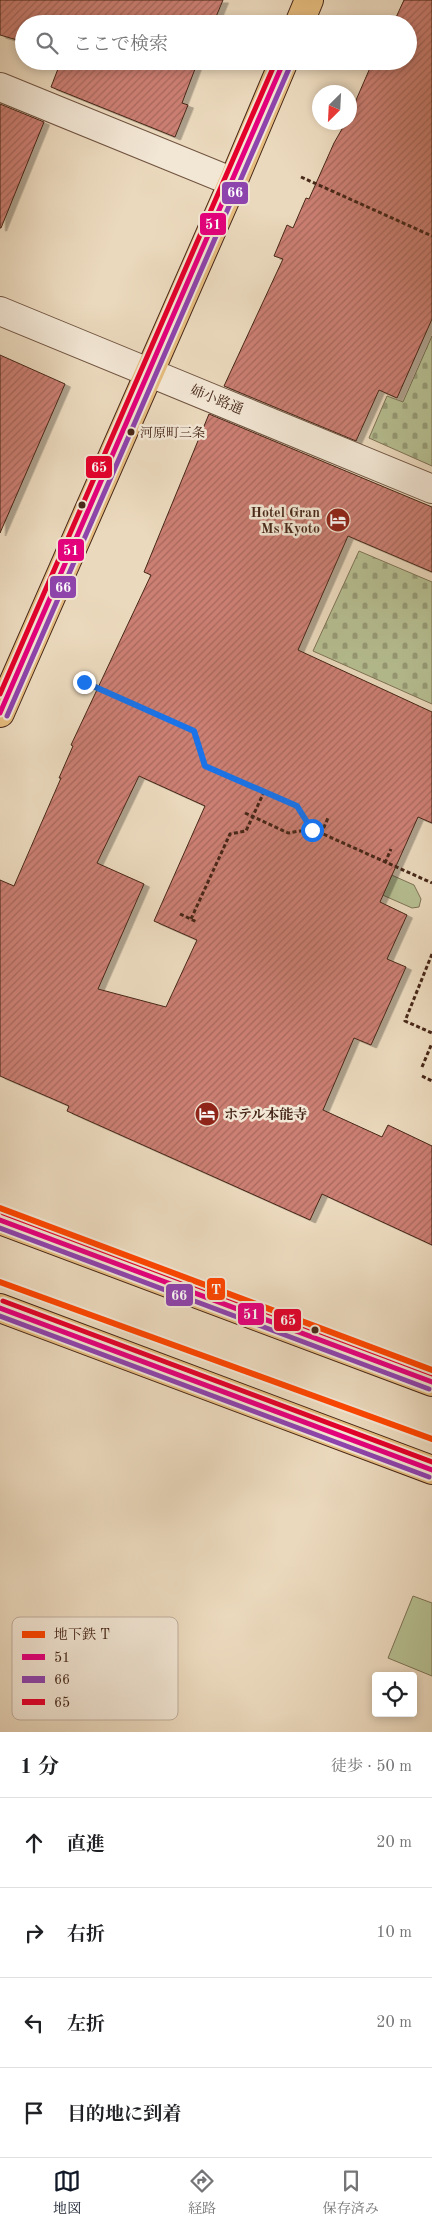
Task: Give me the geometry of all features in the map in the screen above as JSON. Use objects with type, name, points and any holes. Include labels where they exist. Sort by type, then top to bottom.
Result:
[{"type":"main road","points":[[303,15],[309,0]]},
{"type":"main road","points":[[0,713],[280,70]]},
{"type":"main road","points":[[0,1220],[432,1382]]},
{"type":"main road","points":[[0,1308],[432,1470]]},
{"type":"street","points":[[0,87],[233,182]]},
{"type":"street","name":"姉小路通","points":[[0,311],[303,434],[432,489]]},
{"type":"path","points":[[302,177],[432,236]]},
{"type":"path","points":[[84,682],[194,731],[205,766],[297,806],[312,830]]},
{"type":"path","points":[[191,919],[230,834],[246,831],[264,792]]},
{"type":"path","points":[[245,813],[288,833],[312,830],[432,884]]},
{"type":"path","points":[[321,834],[328,818]]},
{"type":"path","points":[[385,862],[391,849]]},
{"type":"path","points":[[180,914],[197,922]]},
{"type":"path","points":[[432,954],[406,1021],[432,1033]]},
{"type":"path","points":[[422,1067],[432,1042]]},
{"type":"path","points":[[422,1076],[432,1081]]},
{"type":"green space","points":[[432,336],[432,466],[369,438],[387,396],[403,402]]},
{"type":"green space","points":[[359,551],[432,582],[432,704],[313,651]]},
{"type":"green space","points":[[258,840],[315,841],[414,885],[421,899],[419,907],[412,908]]},
{"type":"green space","points":[[413,1596],[432,1603],[432,1676],[388,1658]]},
{"type":"building","points":[[0,0],[223,0],[217,15],[15,15],[15,39],[0,35]]},
{"type":"building","points":[[404,0],[432,0],[432,319],[397,398],[379,390],[356,441],[224,386],[283,259],[274,256],[287,225],[293,228],[306,198],[309,199],[341,130],[357,130],[357,98],[369,70],[417,70],[417,15],[397,15]]},
{"type":"building","points":[[58,70],[195,70],[182,103],[188,105],[175,137],[51,87]]},
{"type":"building","points":[[0,104],[44,122],[1,228],[0,228]]},
{"type":"building","points":[[0,355],[65,384],[0,533]]},
{"type":"building","points":[[209,414],[432,507],[432,572],[348,536],[298,650],[432,712],[432,823],[418,817],[380,902],[407,915],[387,959],[406,967],[371,1045],[354,1038],[323,1110],[382,1137],[388,1125],[432,1146],[432,1245],[322,1194],[310,1220],[67,1111],[69,1106],[0,1076],[0,880],[14,886],[61,778],[59,778],[73,746],[71,745],[151,575],[144,572]],"holes":[[[139,776],[205,806],[154,921],[197,940],[166,1007],[98,989],[144,884],[97,863]]]},
{"type":"metro line","name":"T","points":[[0,1208],[432,1370]]},
{"type":"metro line","name":"T","points":[[0,1282],[432,1439]]},
{"type":"transit line","name":"65","points":[[0,694],[272,70]]},
{"type":"transit line","name":"51","points":[[0,713],[280,70]]},
{"type":"transit line","name":"66","points":[[7,716],[288,70]]},
{"type":"transit line","name":"65","points":[[3,1213],[432,1374]]},
{"type":"transit line","name":"51","points":[[0,1220],[432,1382]]},
{"type":"transit line","name":"66","points":[[0,1228],[429,1389]]},
{"type":"transit line","name":"65","points":[[3,1301],[432,1462]]},
{"type":"transit line","name":"51","points":[[0,1308],[432,1470]]},
{"type":"transit line","name":"66","points":[[0,1316],[429,1477]]},
{"type":"place","name":"河原町三条","points":[[131,432]]},
{"type":"place","name":"Hotel Gran Ms Kyoto","points":[[338,520]]},
{"type":"place","name":"ホテル本能寺","points":[[207,1114]]},
{"type":"route","points":[[84,682],[194,731],[205,766],[297,806],[312,830]]}]
